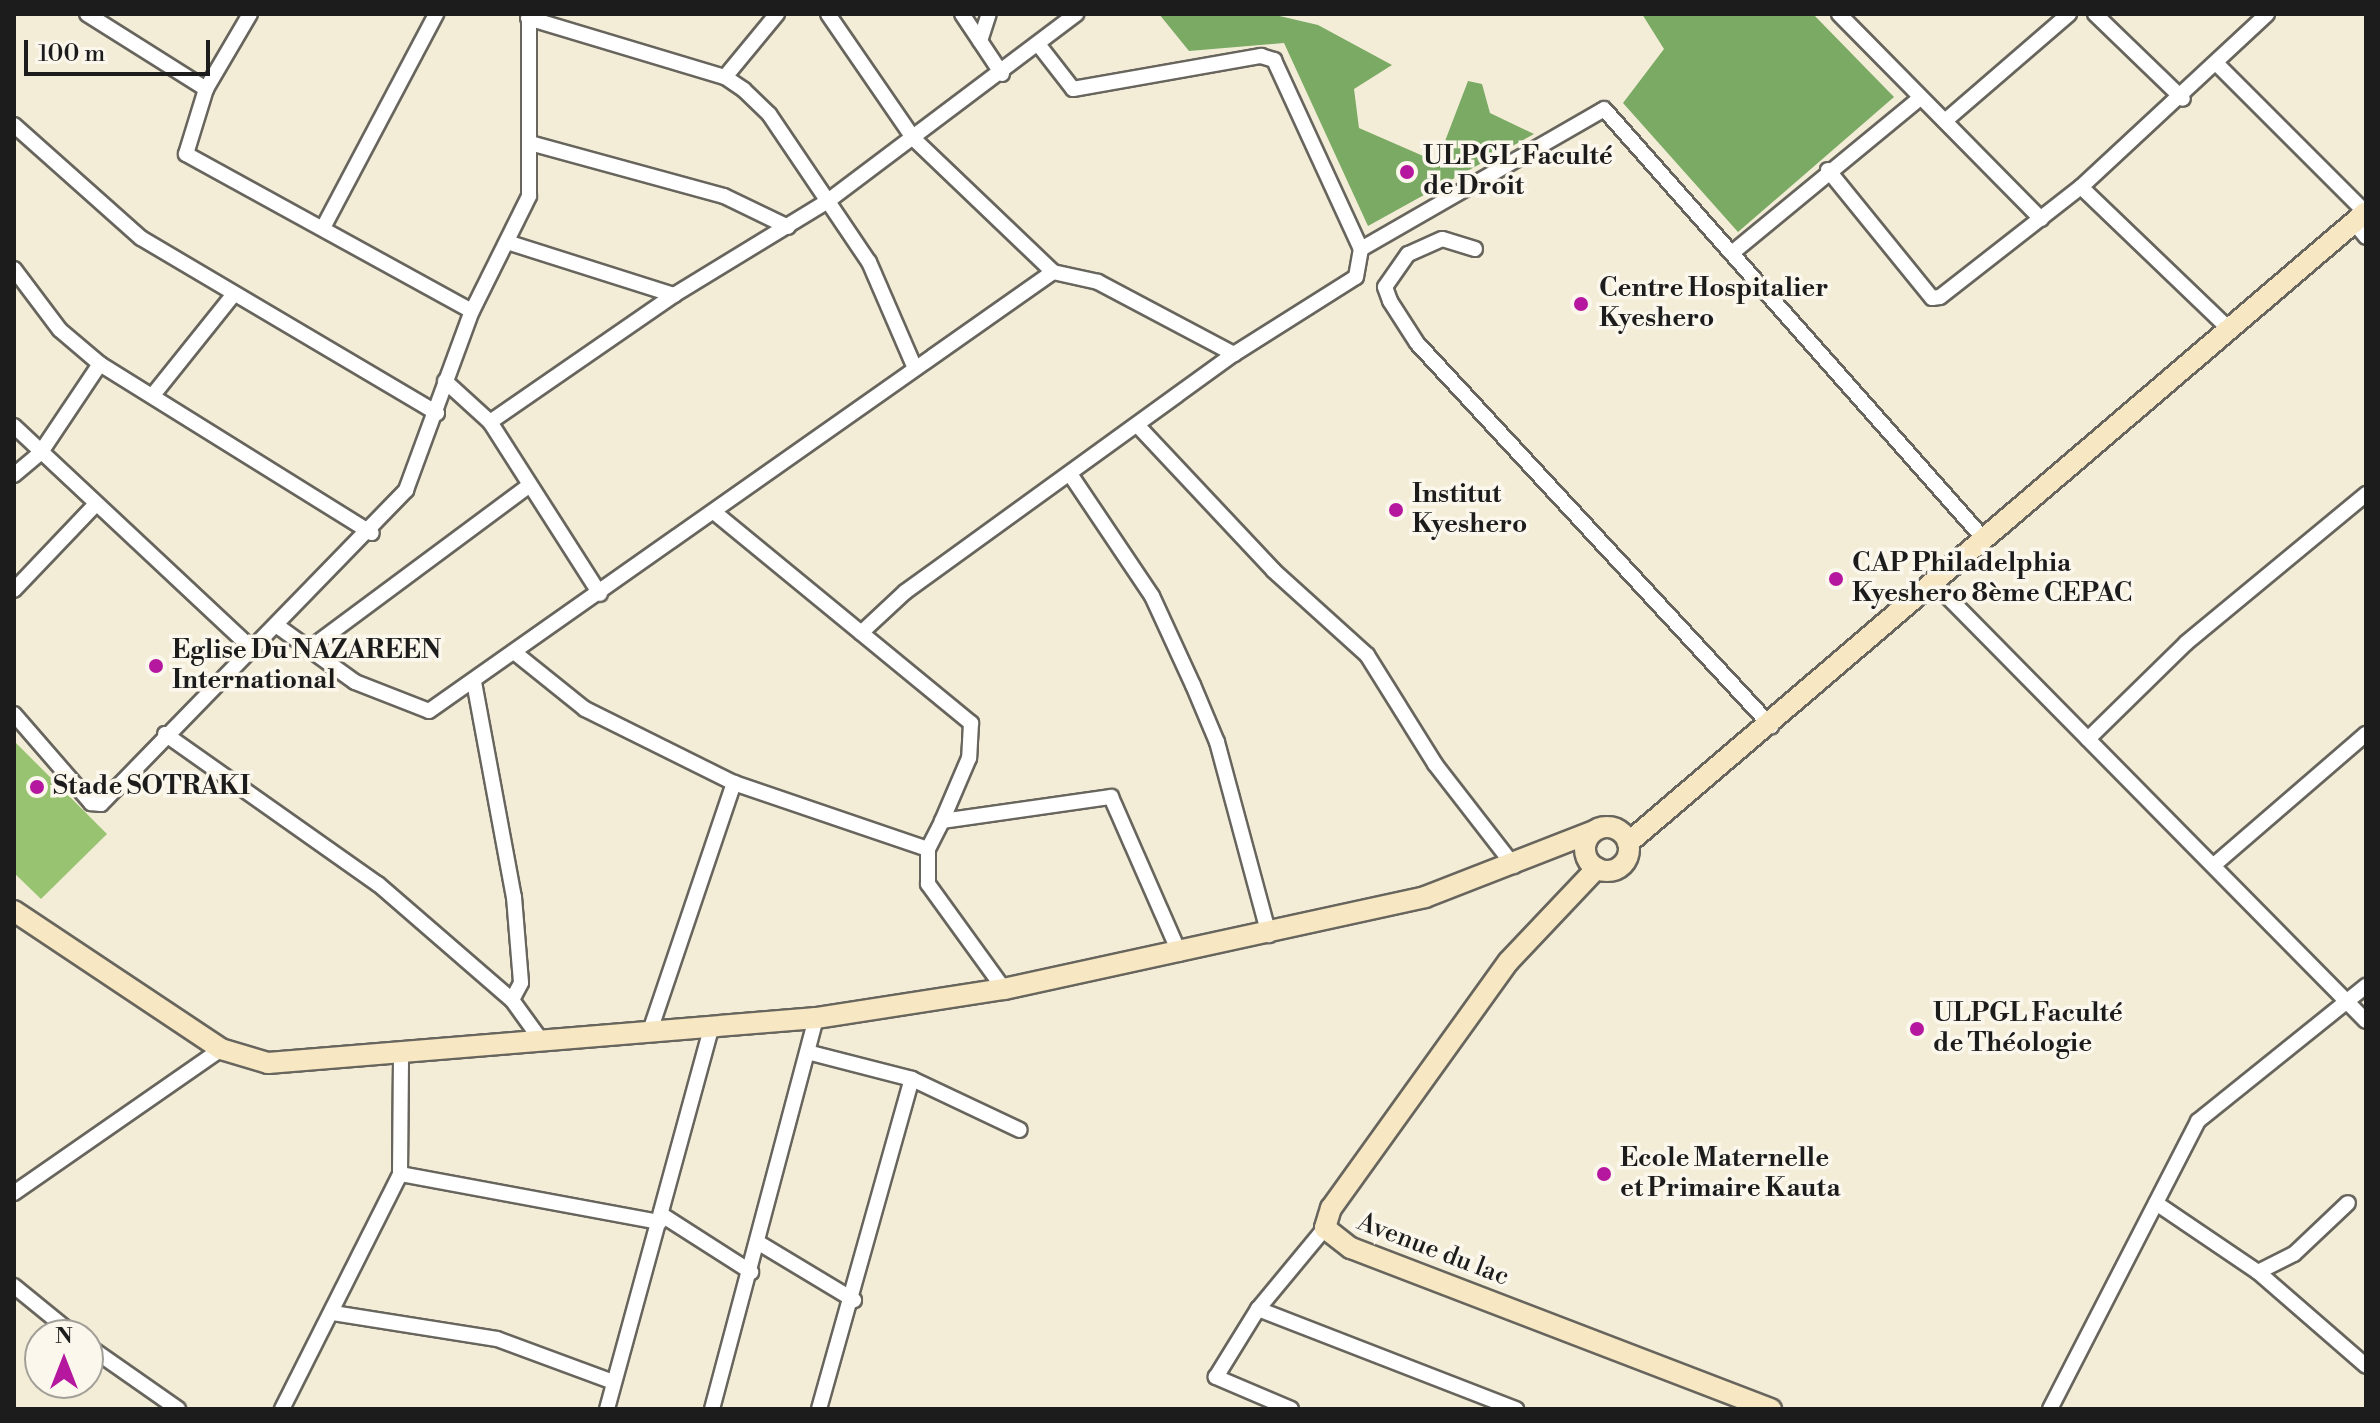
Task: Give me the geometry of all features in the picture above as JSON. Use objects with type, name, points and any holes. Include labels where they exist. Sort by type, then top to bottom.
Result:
[{"type":"main road","points":[[1592,832],[1585,854],[1597,868],[1621,865],[1628,843],[1689,786],[1771,726],[1936,585],[1984,539],[2363,221]]},
{"type":"main road","points":[[14,911],[221,1049],[268,1063],[538,1036],[816,1018],[1004,989],[1269,935],[1425,897],[1514,866],[1592,832],[1616,829],[1628,843]]},
{"type":"main road","name":"Avenue du lac","points":[[1597,868],[1508,962],[1331,1208],[1325,1228],[1351,1248],[1771,1409]]},
{"type":"street","points":[[87,14],[206,89]]},
{"type":"street","points":[[250,14],[206,89],[186,154],[325,224],[472,311]]},
{"type":"street","points":[[325,224],[436,14]]},
{"type":"street","points":[[725,77],[777,14]]},
{"type":"street","points":[[828,14],[914,139],[1053,272],[1098,282],[1234,354]]},
{"type":"street","points":[[962,14],[1002,74]]},
{"type":"street","points":[[980,41],[989,14]]},
{"type":"street","points":[[490,422],[674,295],[828,201],[1002,74],[1076,14]]},
{"type":"street","points":[[1839,14],[2041,219]]},
{"type":"street","points":[[1945,121],[2069,14]]},
{"type":"street","points":[[2095,14],[2183,99]]},
{"type":"street","points":[[1828,170],[1932,298],[2081,187],[2183,99],[2267,14]]},
{"type":"street","points":[[14,714],[96,805],[251,648],[372,533],[406,490],[437,413],[445,381],[472,311],[510,243],[529,196],[529,16],[725,77],[769,114],[878,278],[914,366]]},
{"type":"street","points":[[861,633],[905,592],[1139,427],[1234,354],[1356,277],[1361,249],[1274,60],[1261,56],[1073,89],[1038,44]]},
{"type":"street","points":[[2217,64],[2363,221]]},
{"type":"street","points":[[1732,253],[1828,170],[1920,98]]},
{"type":"street","points":[[1361,249],[1604,109],[1984,539]]},
{"type":"street","points":[[14,125],[49,149],[125,227],[233,295],[437,413]]},
{"type":"street","points":[[530,143],[724,196],[788,227]]},
{"type":"street","points":[[2081,187],[2231,331]]},
{"type":"street","points":[[1475,249],[1442,239],[1408,254],[1385,287],[1390,301],[1417,343],[1771,726]]},
{"type":"street","points":[[510,243],[674,295]]},
{"type":"street","points":[[14,269],[60,330],[100,364],[372,533]]},
{"type":"street","points":[[276,625],[355,682],[418,710],[474,682],[914,366],[1053,272]]},
{"type":"street","points":[[153,395],[233,295]]},
{"type":"street","points":[[14,475],[41,452],[100,364]]},
{"type":"street","points":[[445,381],[490,422],[527,487],[600,594]]},
{"type":"street","points":[[14,426],[251,648]]},
{"type":"street","points":[[1139,427],[1274,571],[1367,655],[1435,764],[1514,866]]},
{"type":"street","points":[[1070,474],[1152,596],[1193,685],[1217,742],[1269,935]]},
{"type":"street","points":[[309,649],[527,487]]},
{"type":"street","points":[[2088,739],[2186,643],[2366,494]]},
{"type":"street","points":[[14,590],[96,504]]},
{"type":"street","points":[[714,512],[971,723],[969,758],[928,849],[928,884],[1004,989]]},
{"type":"street","points":[[1936,585],[2366,1021]]},
{"type":"street","points":[[514,652],[585,709],[734,783],[928,849]]},
{"type":"street","points":[[474,682],[514,897],[521,983],[512,1000]]},
{"type":"street","points":[[165,734],[378,884],[512,1000],[538,1036]]},
{"type":"street","points":[[2214,865],[2366,734]]},
{"type":"street","points":[[651,1028],[734,783]]},
{"type":"street","points":[[942,821],[1111,797],[1180,954]]},
{"type":"street","points":[[2050,1409],[2198,1121],[2366,986]]},
{"type":"street","points":[[712,1409],[811,1053],[816,1018]]},
{"type":"street","points":[[612,1406],[613,1382],[661,1219],[712,1024]]},
{"type":"street","points":[[14,1193],[221,1049]]},
{"type":"street","points":[[282,1409],[333,1313],[400,1174],[401,1051]]},
{"type":"street","points":[[811,1053],[912,1079],[1020,1130]]},
{"type":"street","points":[[819,1409],[854,1300],[912,1079]]},
{"type":"street","points":[[400,1174],[661,1219],[751,1272]]},
{"type":"street","points":[[2156,1203],[2258,1272],[2366,1366]]},
{"type":"street","points":[[2258,1272],[2294,1254],[2348,1203]]},
{"type":"street","points":[[1291,1409],[1216,1377],[1258,1309],[1325,1228]]},
{"type":"street","points":[[759,1243],[854,1300]]},
{"type":"street","points":[[14,1286],[54,1319]]},
{"type":"street","points":[[1258,1309],[1516,1409]]},
{"type":"street","points":[[333,1313],[497,1339],[613,1382]]},
{"type":"street","points":[[104,1357],[178,1409]]},
{"type":"green space","points":[[1159,14],[1271,14],[1318,25],[1392,65],[1354,89],[1359,128],[1437,162],[1468,81],[1482,84],[1490,113],[1534,134],[1368,226],[1284,43],[1189,51]]},
{"type":"green space","points":[[1642,14],[1813,14],[1894,97],[1738,232],[1623,103],[1664,49]]},
{"type":"green space","name":"Stade SOTRAKI","points":[[14,741],[107,834],[41,899],[14,873]]},
{"type":"place","name":"ULPGL Faculté de Droit","points":[[1407,172]]},
{"type":"place","name":"Centre Hospitalier Kyeshero","points":[[1581,304]]},
{"type":"place","name":"Institut Kyeshero","points":[[1396,510]]},
{"type":"place","name":"CAP Philadelphia Kyeshero 8ème CEPAC","points":[[1836,579]]},
{"type":"place","name":"Eglise Du NAZAREEN International","points":[[156,666]]},
{"type":"place","name":"Stade SOTRAKI","points":[[37,787]]},
{"type":"place","name":"ULPGL Faculté de Théologie","points":[[1917,1029]]},
{"type":"place","name":"Ecole Maternelle et Primaire Kauta","points":[[1604,1174]]}]
